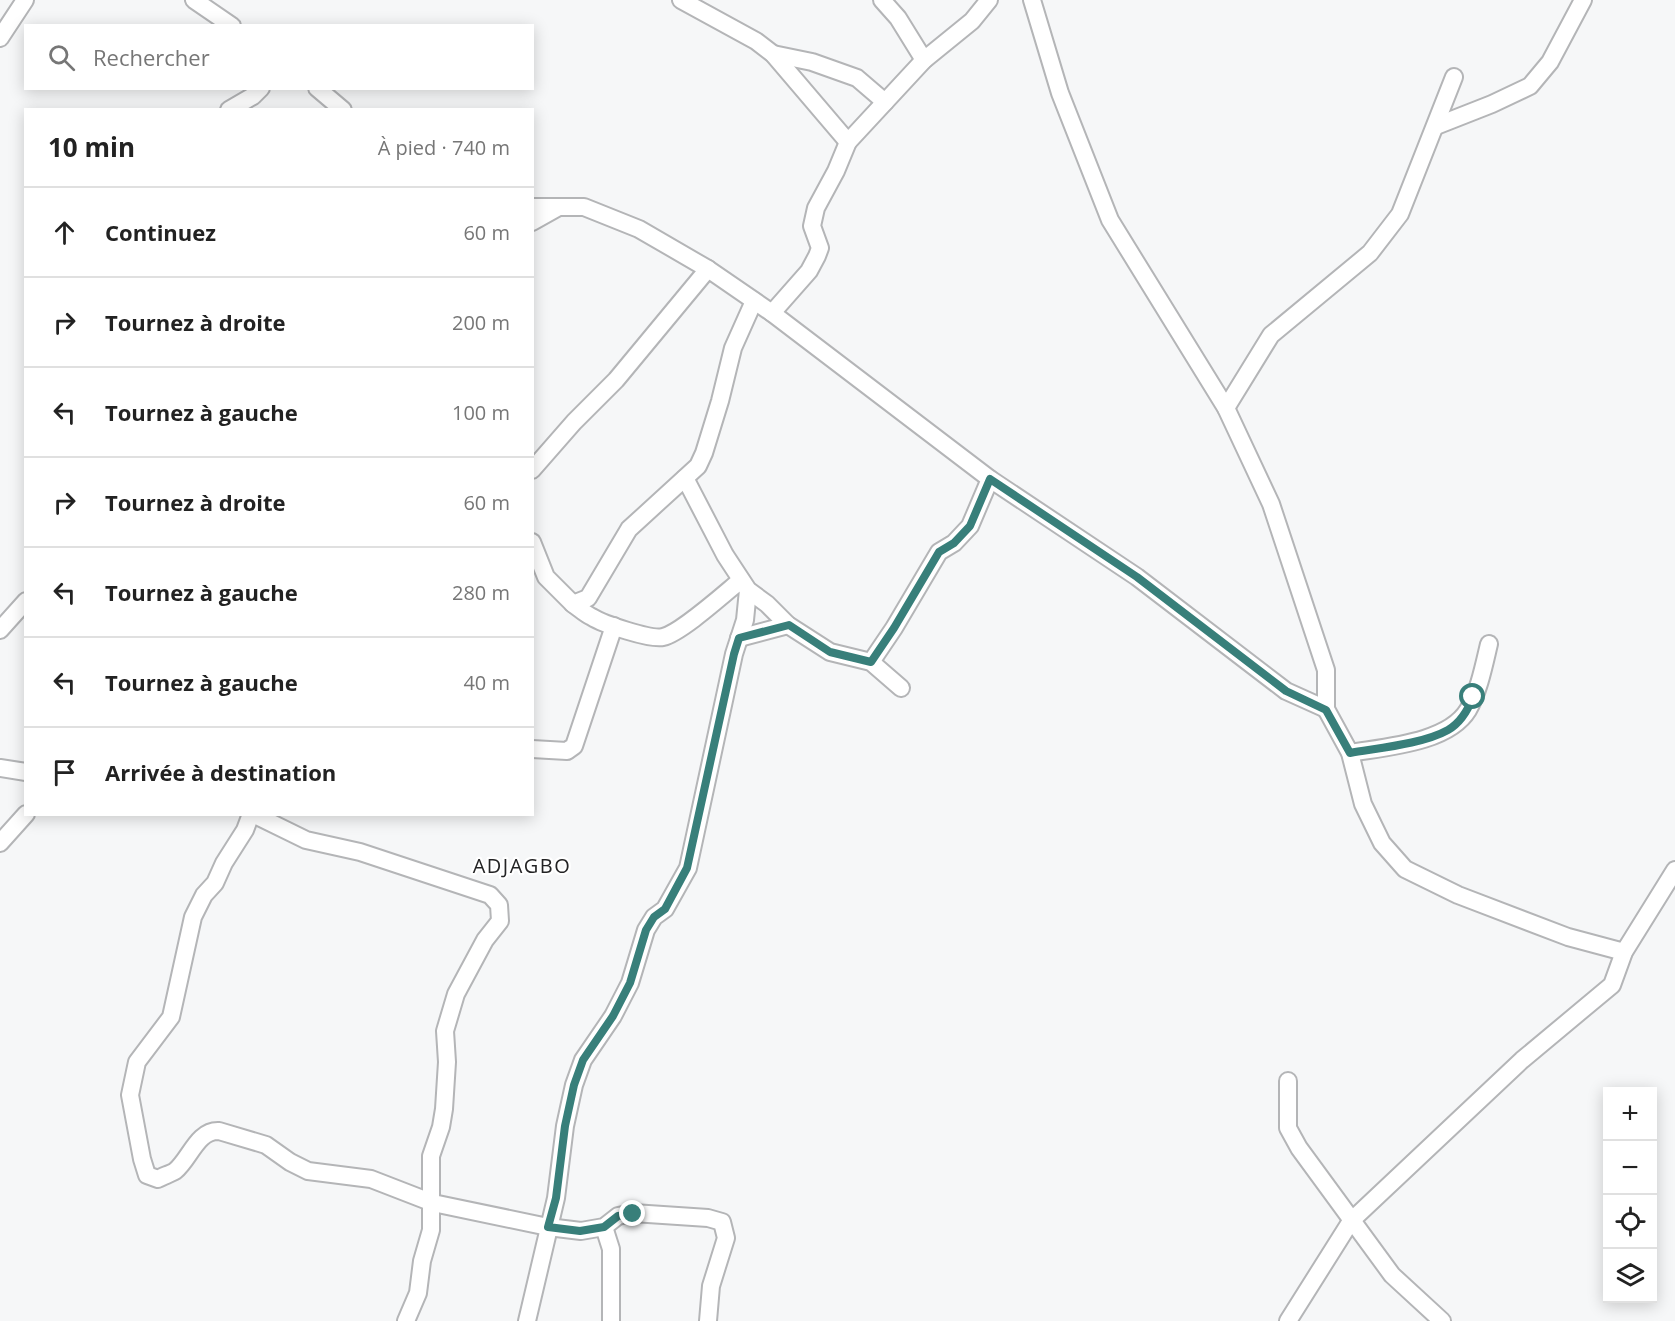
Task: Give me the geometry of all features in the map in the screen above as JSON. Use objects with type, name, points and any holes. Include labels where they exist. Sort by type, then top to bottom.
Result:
[{"type":"street","points":[[0,38],[25,0]]},
{"type":"street","points":[[194,0],[229,24]]},
{"type":"street","points":[[681,0],[756,41],[773,54],[848,142]]},
{"type":"street","points":[[882,0],[898,18],[924,60]]},
{"type":"street","points":[[772,313],[809,272],[817,256],[820,249],[812,226],[816,208],[836,171],[848,142],[924,60],[972,21],[989,0]]},
{"type":"street","points":[[1032,0],[1060,93],[1110,220],[1226,408],[1271,504],[1326,670],[1326,710],[1350,753],[1363,804],[1382,843],[1405,869],[1458,895],[1557,933],[1624,952]]},
{"type":"street","points":[[1436,126],[1530,86],[1550,62],[1584,0]]},
{"type":"street","points":[[773,54],[812,62],[857,78],[885,102]]},
{"type":"street","points":[[1226,408],[1271,335],[1370,253],[1400,214],[1454,77]]},
{"type":"street","points":[[232,108],[259,90]]},
{"type":"street","points":[[320,90],[341,108]]},
{"type":"street","points":[[534,207],[584,207],[639,229],[708,269],[772,313],[990,479],[1137,577],[1286,691],[1326,710]]},
{"type":"street","points":[[534,221],[557,207]]},
{"type":"street","points":[[534,468],[574,422],[616,380],[708,269]]},
{"type":"street","points":[[573,604],[588,598],[629,529],[698,466],[720,401],[733,348],[754,301]]},
{"type":"street","points":[[685,478],[725,555],[745,585],[789,625],[830,652],[871,662],[901,688]]},
{"type":"street","points":[[871,662],[939,552],[954,543],[970,526],[990,479]]},
{"type":"street","points":[[534,547],[546,577],[573,604],[592,618],[655,637],[662,637],[676,631],[745,585]]},
{"type":"street","points":[[527,1321],[556,1198],[565,1126],[583,1060],[613,1016],[630,983],[646,930],[654,917],[665,909],[687,868],[734,654],[744,620],[745,585]]},
{"type":"street","points":[[0,630],[24,604]]},
{"type":"street","points":[[739,638],[789,625]]},
{"type":"street","points":[[534,749],[567,751],[574,746],[614,626]]},
{"type":"street","points":[[1350,753],[1421,739],[1447,731],[1456,724],[1467,711],[1473,697],[1489,644]]},
{"type":"street","points":[[0,768],[24,772]]},
{"type":"street","points":[[0,843],[24,816]]},
{"type":"street","points":[[251,816],[215,883],[204,895],[193,917],[171,1017],[137,1062],[130,1095],[147,1175],[158,1179],[175,1170],[202,1138],[213,1131],[219,1131],[266,1145],[290,1162],[309,1171],[371,1179],[433,1203],[548,1227],[580,1231],[604,1227],[618,1216],[633,1214],[708,1218],[722,1222],[726,1238],[711,1286],[708,1321]]},
{"type":"street","points":[[256,816],[306,840],[360,852],[406,866],[490,895],[499,904],[500,921],[485,940],[456,994],[445,1031],[447,1062],[444,1110],[431,1156],[430,1186],[433,1203],[431,1230],[422,1261],[418,1293],[406,1321]]},
{"type":"street","points":[[1288,1321],[1351,1221],[1522,1060],[1612,985],[1624,952],[1675,870]]},
{"type":"street","points":[[1288,1081],[1288,1128],[1299,1148],[1392,1275],[1442,1321]]},
{"type":"street","points":[[604,1227],[611,1249],[611,1321]]},
{"type":"district","name":"ADJAGBO","points":[[522,866]]},
{"type":"route","points":[[633,1214],[618,1216],[604,1227],[580,1231],[548,1227],[556,1198],[565,1126],[574,1085],[583,1060],[613,1016],[630,983],[646,930],[654,917],[665,909],[687,868],[739,638],[789,625],[830,652],[871,662],[939,552],[954,543],[970,526],[990,479],[1137,577],[1286,691],[1326,710],[1350,753],[1394,746],[1447,731],[1467,711],[1473,697]]}]
